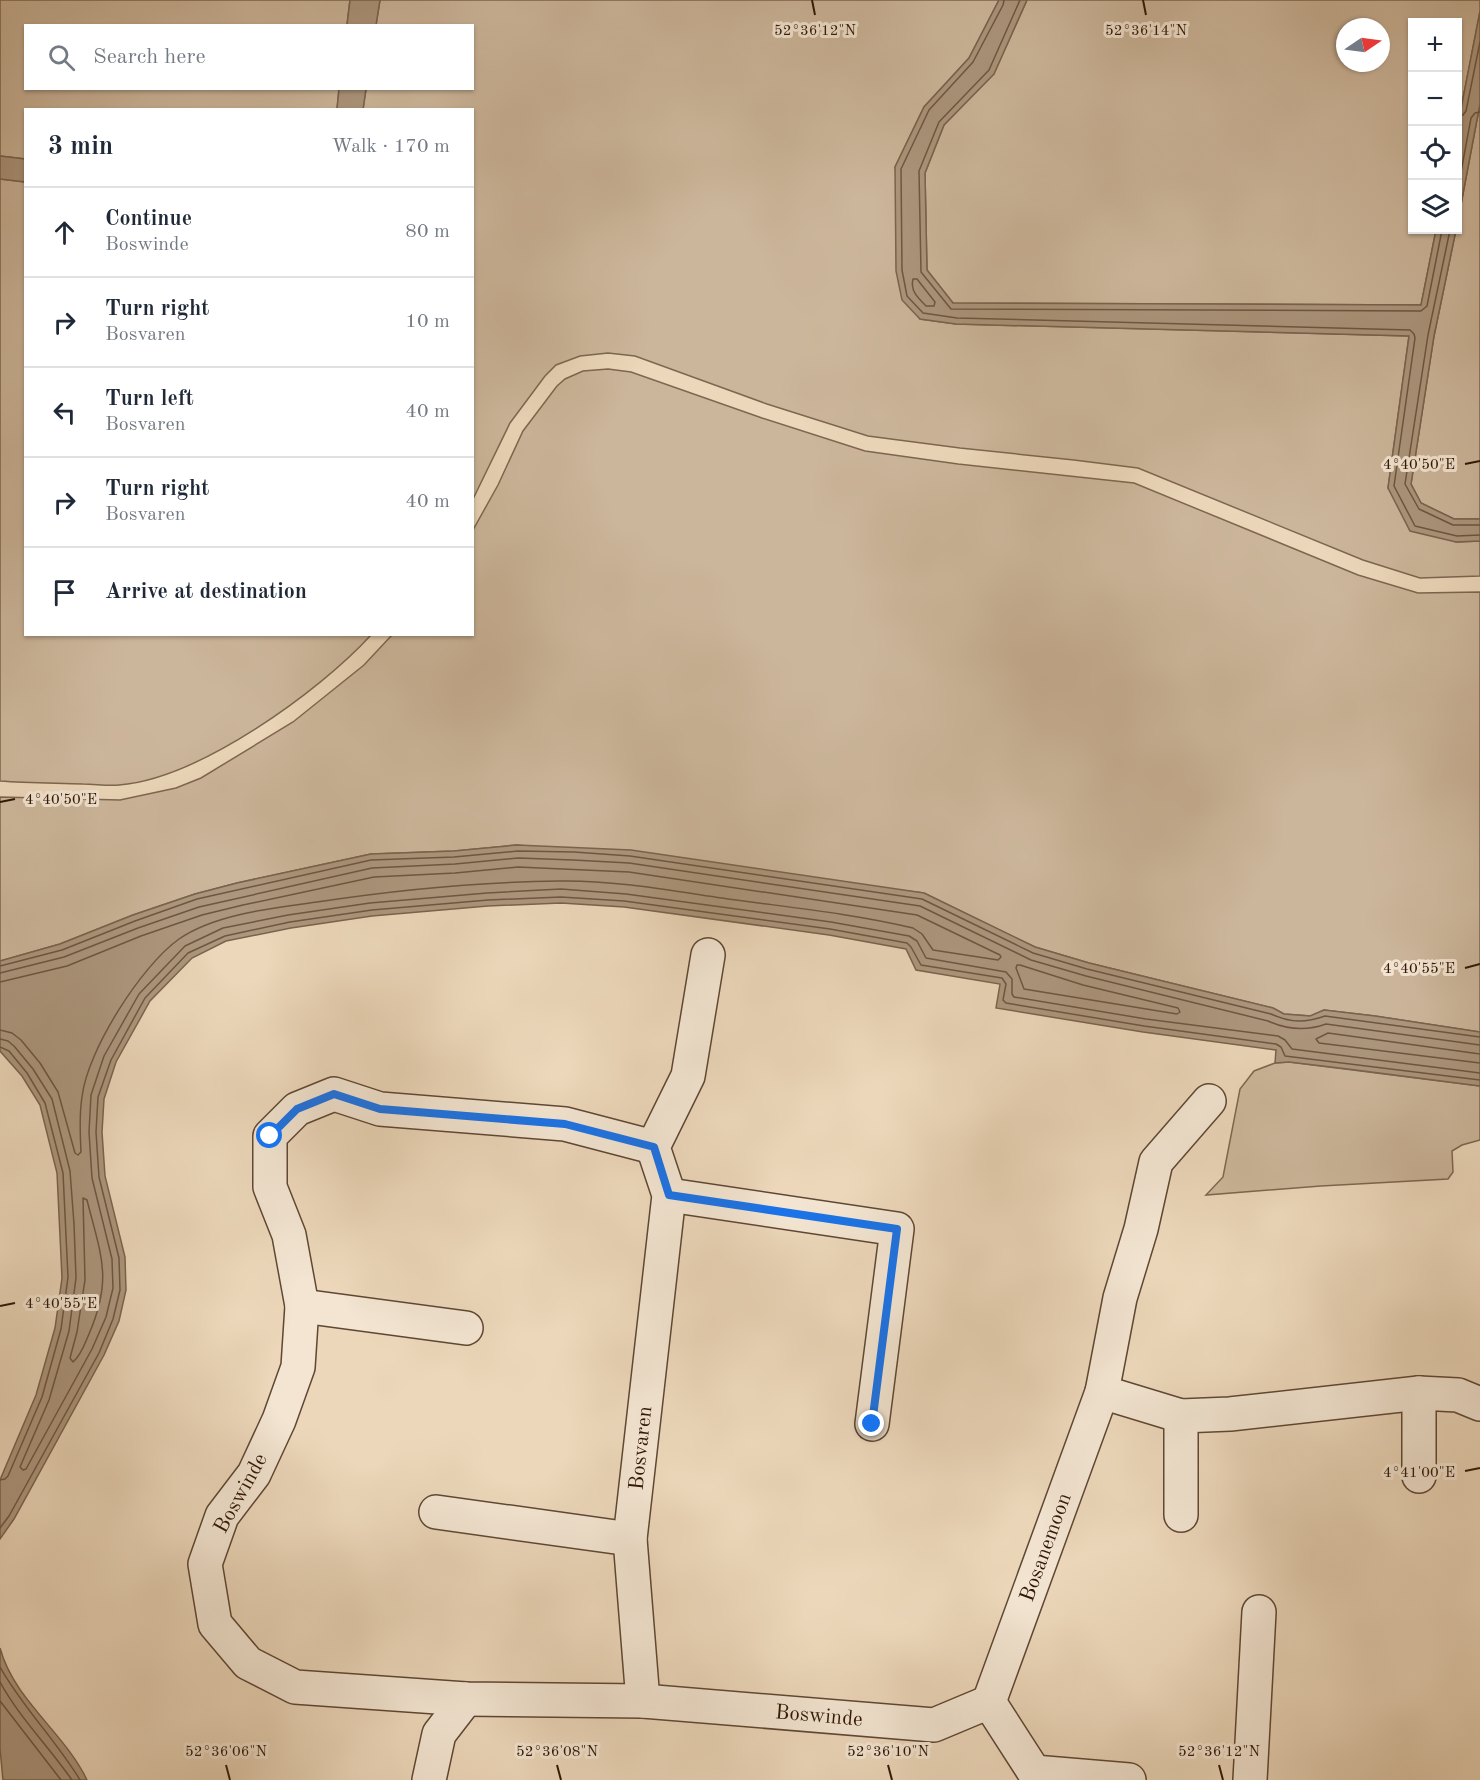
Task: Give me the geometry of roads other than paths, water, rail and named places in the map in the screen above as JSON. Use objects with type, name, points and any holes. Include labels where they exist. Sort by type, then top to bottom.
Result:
[{"type":"street","points":[[654,1147],[688,1076],[708,955]]},
{"type":"street","name":"Boswinde","points":[[654,1147],[565,1124],[380,1109],[334,1094],[297,1109],[270,1136],[270,1187],[289,1235],[302,1306],[298,1367],[279,1420],[254,1474],[222,1516],[205,1564],[215,1624],[248,1664],[295,1687],[466,1700],[643,1701],[934,1725],[989,1702]]},
{"type":"street","name":"Bosanemoon","points":[[989,1702],[1102,1392],[1120,1298],[1141,1229],[1156,1162],[1209,1101]]},
{"type":"street","name":"Bosvaren","points":[[643,1701],[630,1539],[669,1195],[654,1147]]},
{"type":"street","points":[[669,1195],[897,1229],[872,1424]]},
{"type":"street","points":[[302,1306],[466,1328]]},
{"type":"street","points":[[1102,1392],[1181,1416],[1230,1414],[1419,1393],[1458,1395],[1480,1404]]},
{"type":"street","points":[[1419,1393],[1419,1476]]},
{"type":"street","points":[[1181,1416],[1181,1515]]},
{"type":"street","points":[[436,1512],[630,1539]]},
{"type":"street","points":[[1251,1780],[1259,1612]]},
{"type":"street","points":[[429,1780],[439,1734],[466,1700]]},
{"type":"street","points":[[989,1702],[1034,1772],[1129,1780]]},
{"type":"water","points":[[350,0],[380,0],[376,24],[347,24]]},
{"type":"water","points":[[999,0],[1027,0],[994,74],[944,125],[925,173],[927,270],[953,303],[1421,305],[1435,234],[1455,234],[1434,336],[1411,484],[1421,503],[1454,519],[1480,519],[1480,541],[1456,542],[1410,531],[1388,488],[1409,336],[956,324],[920,319],[902,300],[896,271],[895,167],[924,107],[969,58]]},
{"type":"water","points":[[1480,11],[1480,104],[1462,199],[1462,126],[1462,103]]},
{"type":"water","points":[[339,90],[366,90],[363,108],[337,108]]},
{"type":"water","points":[[0,156],[24,159],[24,182],[0,179]]},
{"type":"water","points":[[517,845],[631,850],[924,893],[1035,947],[1089,963],[1273,1008],[1284,1014],[1310,1016],[1324,1010],[1480,1032],[1480,1086],[1289,1062],[1275,1063],[1276,1050],[1143,1032],[996,1008],[1000,984],[916,970],[906,949],[829,935],[624,907],[561,903],[488,906],[372,916],[291,928],[226,941],[192,958],[150,1001],[116,1062],[104,1099],[102,1132],[105,1176],[125,1257],[126,1290],[119,1321],[104,1355],[14,1519],[0,1539],[0,1480],[36,1395],[55,1328],[62,1278],[57,1173],[40,1105],[22,1076],[0,1051],[0,961],[60,944],[133,915],[195,894],[237,883],[371,854],[454,851]]},
{"type":"water","points":[[0,1648],[16,1684],[66,1746],[87,1780],[3,1780],[0,1749]]}]
